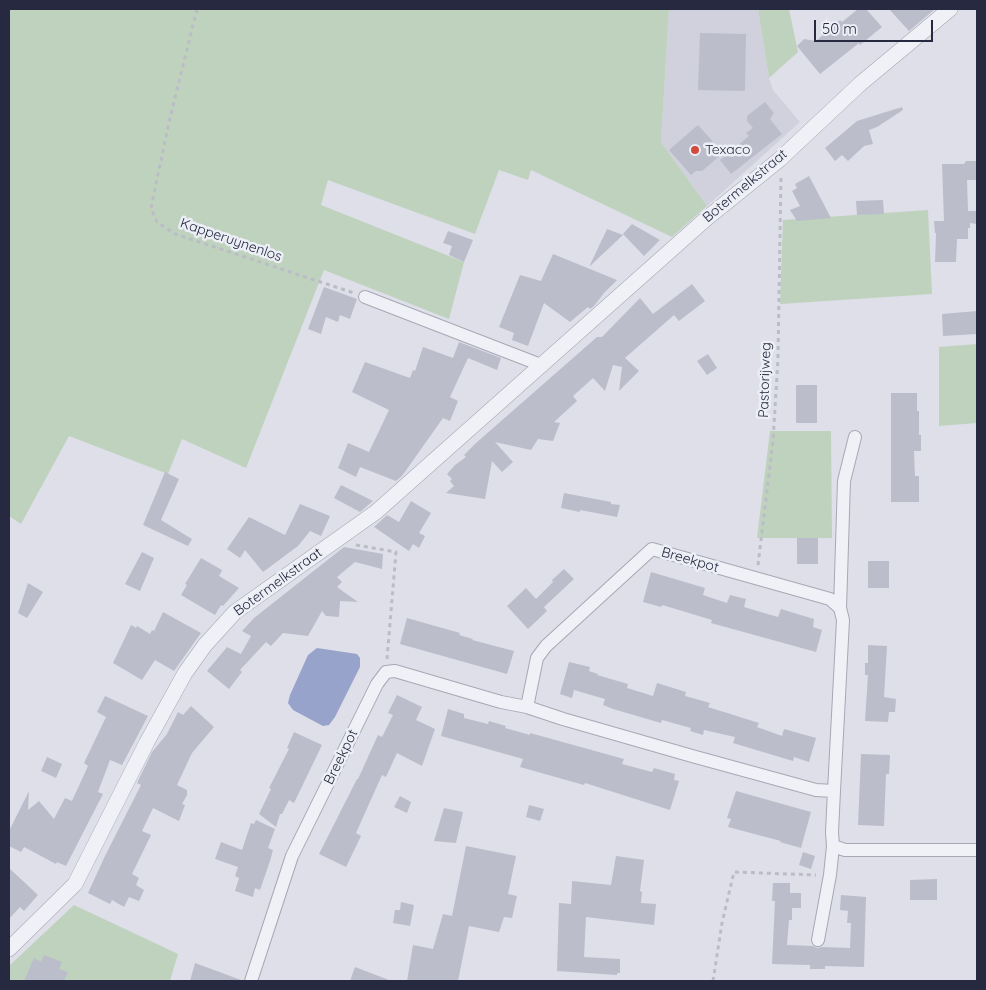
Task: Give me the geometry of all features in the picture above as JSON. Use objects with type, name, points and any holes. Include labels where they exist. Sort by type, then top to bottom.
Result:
[{"type":"street","name":"Botermelkstraat","points":[[9,949],[75,884],[152,733],[185,673],[205,645],[235,612],[376,512],[707,218],[780,160],[860,84],[950,9]]},
{"type":"street","points":[[365,297],[541,365]]},
{"type":"street","points":[[818,940],[830,876],[833,846],[832,832],[843,620],[840,608],[844,481],[855,437]]},
{"type":"street","name":"Breekpot","points":[[527,707],[537,658],[546,646],[652,549],[830,599],[840,608]]},
{"type":"street","points":[[386,672],[395,671],[501,702],[527,707],[692,756],[816,790],[834,792]]},
{"type":"street","name":"Breekpot","points":[[251,981],[292,856],[378,684],[386,672]]},
{"type":"street","points":[[833,846],[845,850],[977,850]]},
{"type":"path","name":"Kapperuynenlos","points":[[197,9],[169,122],[152,208],[157,222],[176,234],[365,297]]},
{"type":"path","name":"Pastorijweg","points":[[756,578],[774,442],[782,182]]},
{"type":"path","points":[[334,541],[396,552],[386,672]]},
{"type":"path","points":[[714,981],[722,923],[734,872],[830,876]]},
{"type":"shaded area","points":[[669,9],[758,9],[769,78],[773,90],[800,122],[707,206],[661,142]]},
{"type":"green space","points":[[9,9],[669,9],[661,142],[707,206],[672,237],[531,170],[528,180],[499,170],[475,234],[328,180],[321,205],[464,262],[449,319],[324,270],[246,468],[182,439],[168,474],[69,436],[21,524],[9,516]]},
{"type":"green space","points":[[758,9],[789,9],[798,52],[769,78]]},
{"type":"green space","points":[[928,210],[932,294],[780,304],[783,220]]},
{"type":"green space","points":[[977,344],[977,423],[939,426],[939,347]]},
{"type":"green space","points":[[770,431],[831,431],[832,538],[757,538]]},
{"type":"green space","points":[[74,905],[178,954],[170,981],[9,981],[9,966]]},
{"type":"water","points":[[317,648],[357,654],[360,658],[360,667],[335,717],[329,725],[323,726],[293,710],[288,703],[308,655]]},
{"type":"building","points":[[858,9],[866,9],[882,27],[820,74],[797,46],[804,39],[816,41],[840,20],[842,22]]},
{"type":"building","points":[[889,9],[935,9],[909,31]]},
{"type":"building","points":[[700,33],[746,34],[745,91],[698,90]]},
{"type":"building","points":[[765,102],[774,113],[770,119],[782,134],[731,174],[720,160],[749,136],[746,133],[753,128],[747,121],[747,116]]},
{"type":"building","points":[[902,107],[903,110],[869,130],[873,144],[864,146],[848,161],[842,155],[835,161],[825,148],[857,121]]},
{"type":"building","name":"Texaco","points":[[698,125],[723,153],[702,171],[696,171],[691,175],[669,150]]},
{"type":"building","points":[[966,161],[977,161],[977,180],[967,180],[968,211],[977,211],[977,224],[970,223],[968,239],[957,239],[956,262],[935,262],[936,233],[934,221],[944,221],[942,164],[964,164]]},
{"type":"building","points":[[809,176],[831,218],[797,221],[790,210],[800,206],[792,191],[797,188],[795,184]]},
{"type":"building","points":[[883,200],[884,214],[857,215],[856,201]]},
{"type":"building","points":[[632,224],[660,240],[644,256],[623,234]]},
{"type":"building","points":[[607,229],[623,235],[590,266],[590,265]]},
{"type":"building","points":[[448,231],[473,240],[464,262],[449,255],[452,246],[443,243]]},
{"type":"building","points":[[553,254],[617,280],[594,306],[590,309],[588,307],[570,322],[544,303],[528,346],[512,340],[514,333],[499,327],[520,275],[541,281]]},
{"type":"building","points":[[692,284],[705,301],[679,321],[674,315],[625,358],[639,371],[619,391],[622,367],[613,365],[605,391],[593,378],[573,396],[577,401],[554,422],[560,423],[553,441],[538,439],[531,450],[495,442],[513,462],[502,472],[492,461],[485,499],[446,493],[454,486],[450,481],[452,479],[447,474],[466,457],[464,455],[597,337],[602,337],[640,298],[653,314]]},
{"type":"building","points":[[324,287],[357,299],[350,319],[340,315],[338,322],[326,317],[321,334],[308,329]]},
{"type":"building","points":[[977,311],[977,334],[943,336],[942,314]]},
{"type":"building","points":[[459,342],[501,358],[497,370],[468,358],[450,397],[458,401],[450,421],[443,418],[402,476],[396,481],[360,467],[356,477],[338,468],[348,443],[369,452],[389,410],[352,392],[365,362],[410,378],[413,370],[415,371],[423,347],[453,358]]},
{"type":"building","points":[[708,354],[717,368],[707,375],[697,361]]},
{"type":"building","points":[[796,385],[817,385],[817,423],[796,423]]},
{"type":"building","points":[[891,393],[917,393],[921,451],[914,451],[915,476],[919,476],[919,502],[891,502]]},
{"type":"building","points":[[165,472],[179,479],[161,520],[192,539],[188,546],[143,525]]},
{"type":"building","points":[[341,485],[373,501],[360,512],[334,498]]},
{"type":"building","points":[[564,493],[620,505],[617,517],[561,508]]},
{"type":"building","points":[[411,501],[431,513],[419,533],[425,536],[419,548],[413,544],[409,551],[374,527],[387,515],[399,522]]},
{"type":"building","points":[[300,504],[330,516],[321,536],[310,531],[298,546],[263,572],[245,550],[240,558],[227,549],[249,517],[285,535]]},
{"type":"building","points":[[797,538],[818,538],[818,564],[797,564]]},
{"type":"building","points":[[344,547],[383,554],[382,569],[355,562],[337,577],[342,582],[337,587],[358,602],[340,601],[339,617],[326,616],[322,611],[308,636],[283,633],[271,646],[266,642],[240,670],[242,672],[229,689],[207,671],[227,647],[241,654],[251,636],[242,631],[254,618]]},
{"type":"building","points":[[142,552],[154,558],[140,591],[125,584]]},
{"type":"building","points":[[201,558],[222,570],[219,576],[239,588],[223,606],[221,605],[215,615],[181,595],[187,585],[185,584]]},
{"type":"building","points":[[868,561],[889,561],[889,588],[868,588]]},
{"type":"building","points":[[564,569],[574,579],[544,607],[547,611],[528,629],[507,606],[526,588],[536,599]]},
{"type":"building","points":[[651,572],[705,588],[703,595],[727,603],[730,595],[746,599],[744,607],[778,617],[781,609],[814,619],[813,627],[822,630],[816,652],[711,623],[712,620],[662,605],[661,607],[643,602]]},
{"type":"building","points":[[28,583],[43,592],[27,618],[18,613]]},
{"type":"building","points":[[163,612],[201,633],[174,671],[155,660],[142,680],[113,663],[131,625],[136,628],[137,626],[150,634],[152,630],[154,631]]},
{"type":"building","points":[[407,618],[460,633],[459,635],[472,640],[514,651],[507,674],[400,644]]},
{"type":"building","points":[[868,645],[887,646],[884,697],[896,699],[895,712],[889,712],[888,722],[865,721],[868,675],[865,675],[865,663],[868,663]]},
{"type":"building","points":[[569,662],[590,667],[589,671],[597,675],[628,684],[627,688],[653,696],[657,683],[686,692],[685,696],[710,703],[708,707],[759,723],[757,727],[782,736],[784,729],[816,738],[809,762],[794,757],[793,761],[733,743],[735,737],[704,730],[703,735],[690,731],[691,728],[662,720],[661,723],[613,709],[603,705],[605,699],[574,690],[572,698],[560,694]]},
{"type":"building","points":[[397,695],[422,707],[416,720],[435,729],[422,766],[397,753],[386,777],[382,775],[356,833],[361,836],[346,867],[319,854],[358,779],[378,735],[382,737],[393,715],[388,713]]},
{"type":"building","points":[[105,696],[148,716],[122,765],[110,760],[98,792],[103,794],[66,866],[57,862],[56,864],[24,847],[21,852],[9,846],[9,831],[29,791],[28,810],[39,801],[54,819],[65,798],[72,801],[88,766],[84,763],[106,717],[97,712]]},
{"type":"building","points":[[191,706],[214,727],[192,753],[177,785],[187,790],[187,795],[182,804],[185,805],[179,821],[153,808],[142,831],[151,835],[132,874],[139,878],[136,885],[144,890],[139,901],[129,897],[124,907],[112,900],[110,904],[88,893],[141,785],[137,783],[152,752],[167,734],[178,712],[183,715]]},
{"type":"building","points":[[448,709],[464,714],[464,718],[488,724],[489,721],[506,726],[505,728],[624,759],[622,764],[652,772],[654,768],[675,774],[674,780],[679,781],[670,810],[585,783],[584,785],[520,767],[523,759],[441,736]]},
{"type":"building","points":[[294,732],[322,745],[294,803],[289,800],[282,814],[280,814],[276,827],[259,814],[271,789],[269,788],[289,749],[287,748]]},
{"type":"building","points":[[861,754],[890,755],[889,774],[886,774],[884,826],[858,825]]},
{"type":"building","points":[[47,757],[62,764],[56,778],[41,771]]},
{"type":"building","points":[[736,791],[811,812],[801,848],[728,827],[731,819],[727,818]]},
{"type":"building","points":[[400,796],[411,802],[407,813],[394,807]]},
{"type":"building","points":[[529,805],[544,809],[540,821],[526,817]]},
{"type":"building","points":[[444,808],[463,812],[456,843],[434,841]]},
{"type":"building","points":[[256,820],[275,829],[268,848],[273,850],[270,861],[260,890],[255,888],[253,897],[235,891],[239,878],[235,876],[238,867],[215,859],[221,842],[242,850],[251,823],[254,824]]},
{"type":"building","points":[[466,846],[516,856],[508,894],[517,896],[512,918],[504,917],[499,932],[469,926],[458,981],[407,981],[413,945],[433,949],[443,914],[452,916]]},
{"type":"building","points":[[803,852],[815,856],[811,869],[799,865]]},
{"type":"building","points":[[616,856],[644,860],[640,891],[642,892],[641,903],[656,904],[654,925],[586,917],[584,957],[620,959],[620,973],[617,973],[617,975],[557,971],[559,903],[571,904],[572,881],[611,885]]},
{"type":"building","points":[[9,868],[38,895],[24,911],[20,907],[9,919]]},
{"type":"building","points":[[937,879],[937,900],[910,900],[910,880]]},
{"type":"building","points":[[773,883],[790,883],[790,893],[801,893],[801,908],[792,908],[792,920],[789,920],[787,945],[813,946],[817,948],[850,948],[851,923],[847,923],[848,911],[840,910],[841,895],[866,897],[864,967],[825,966],[825,969],[810,969],[810,965],[772,964],[775,901],[772,901]]},
{"type":"building","points":[[401,902],[414,905],[410,926],[393,923],[395,910],[400,910]]},
{"type":"building","points":[[44,955],[62,962],[59,969],[68,972],[64,981],[24,981],[34,958],[41,962]]},
{"type":"building","points":[[195,963],[241,980],[190,981]]},
{"type":"building","points":[[355,967],[389,980],[350,981]]},
{"type":"place","name":"Texaco","points":[[695,150]]}]
